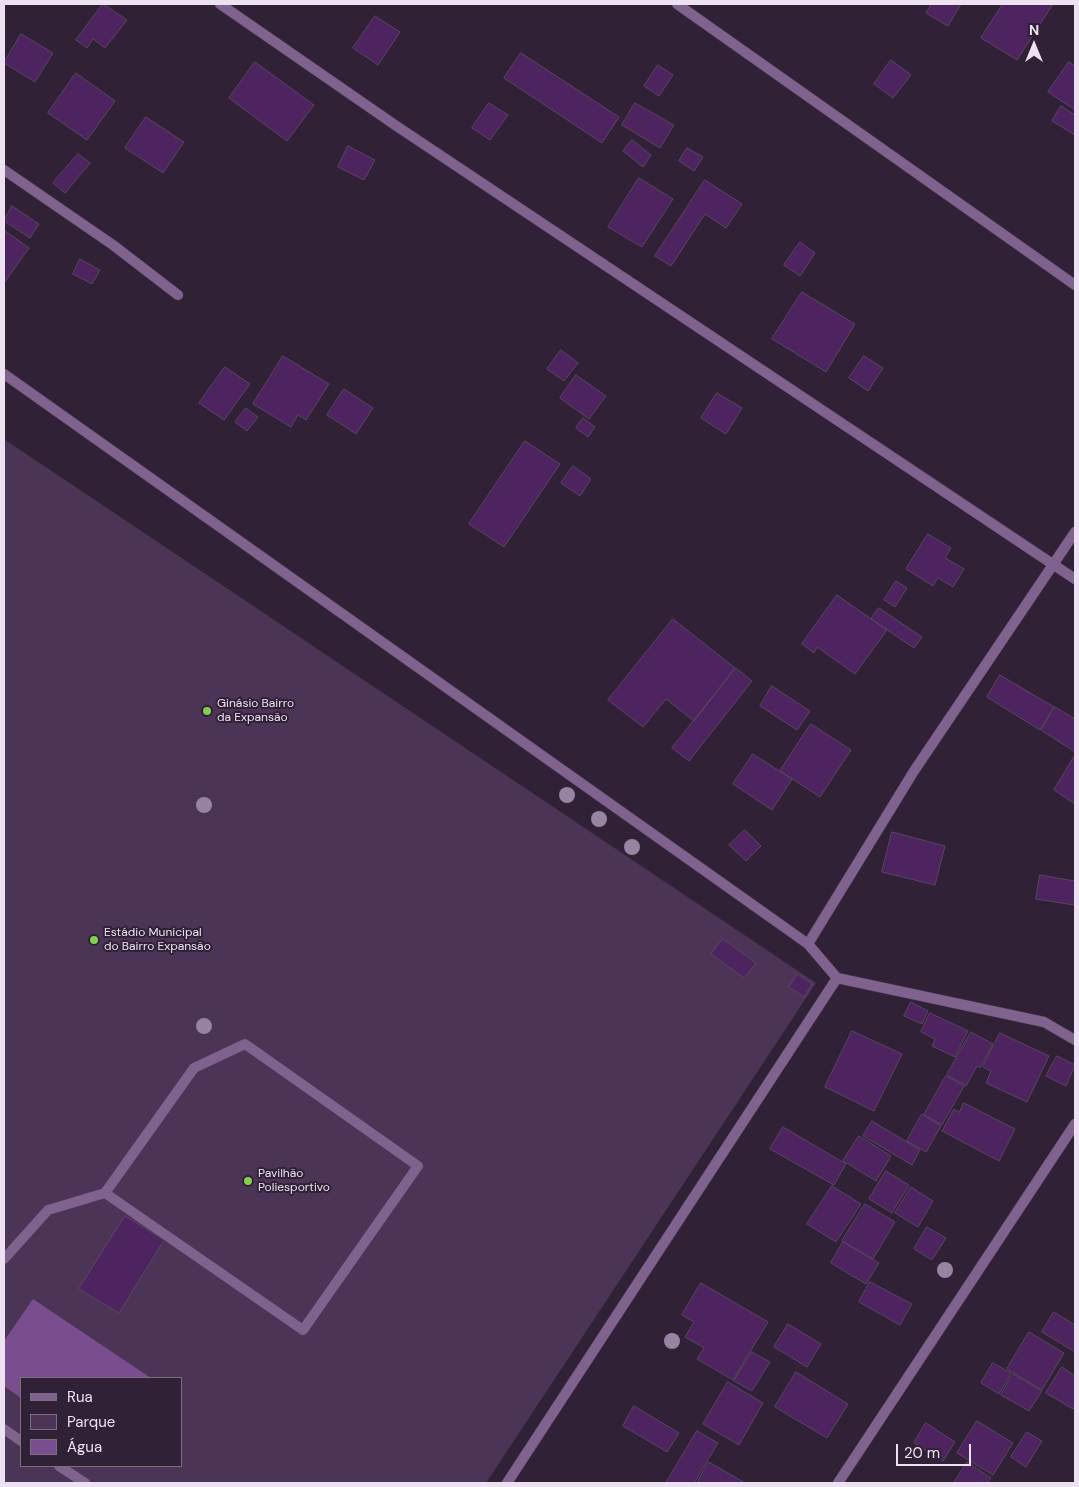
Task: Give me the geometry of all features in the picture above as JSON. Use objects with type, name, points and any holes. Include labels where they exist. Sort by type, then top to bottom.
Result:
[{"type":"street","points":[[220,4],[395,125],[1075,579]]},
{"type":"street","points":[[677,4],[1075,285]]},
{"type":"street","points":[[4,170],[113,245],[178,295]]},
{"type":"street","points":[[4,374],[808,944],[837,978],[1044,1022],[1075,1040]]},
{"type":"street","points":[[808,944],[914,771],[1075,532]]},
{"type":"street","points":[[507,1483],[837,978]]},
{"type":"street","points":[[5,1255],[48,1210],[105,1193],[194,1068],[245,1044],[418,1166],[303,1330],[105,1193]]},
{"type":"street","points":[[838,1483],[1075,1124]]},
{"type":"street","points":[[4,1430],[20,1440]]},
{"type":"street","points":[[61,1467],[85,1483]]},
{"type":"green space","name":"Ginásio Bairro da Expansão","points":[[4,439],[816,983],[486,1483],[4,1483]]},
{"type":"water","points":[[33,1299],[150,1377],[20,1377],[20,1397],[4,1386],[4,1341]]},
{"type":"building","points":[[103,4],[127,20],[105,48],[93,39],[87,48],[76,40]]},
{"type":"building","points":[[932,4],[961,4],[948,26],[926,13]]},
{"type":"building","points":[[1003,4],[1053,4],[1017,60],[981,38]]},
{"type":"building","points":[[375,16],[400,32],[378,65],[353,48]]},
{"type":"building","points":[[21,34],[53,53],[35,82],[4,63]]},
{"type":"building","points":[[521,53],[619,117],[602,143],[504,78]]},
{"type":"building","points":[[891,60],[911,75],[893,98],[874,84]]},
{"type":"building","points":[[255,62],[314,105],[287,141],[229,98]]},
{"type":"building","points":[[1069,62],[1075,66],[1075,110],[1048,92]]},
{"type":"building","points":[[658,65],[673,75],[659,96],[644,86]]},
{"type":"building","points":[[76,73],[115,101],[87,140],[48,113]]},
{"type":"building","points":[[489,103],[508,115],[490,140],[472,128]]},
{"type":"building","points":[[635,103],[674,125],[660,148],[622,125]]},
{"type":"building","points":[[1061,106],[1075,115],[1075,135],[1052,121]]},
{"type":"building","points":[[146,117],[184,142],[163,173],[125,148]]},
{"type":"building","points":[[632,140],[651,155],[643,167],[623,151]]},
{"type":"building","points":[[348,146],[375,160],[364,180],[338,167]]},
{"type":"building","points":[[687,148],[703,157],[694,171],[679,161]]},
{"type":"building","points":[[78,154],[90,163],[65,193],[53,183]]},
{"type":"building","points":[[639,178],[673,199],[642,247],[608,227]]},
{"type":"building","points":[[705,180],[742,204],[726,228],[705,214],[671,266],[655,256]]},
{"type":"building","points":[[12,206],[39,224],[30,238],[4,221]]},
{"type":"building","points":[[4,230],[29,248],[4,283]]},
{"type":"building","points":[[800,242],[815,253],[800,276],[784,265]]},
{"type":"building","points":[[80,259],[100,270],[92,284],[73,274]]},
{"type":"building","points":[[802,292],[855,324],[826,372],[772,339]]},
{"type":"building","points":[[561,350],[578,363],[564,381],[547,369]]},
{"type":"building","points":[[283,356],[329,384],[306,420],[298,415],[291,427],[253,404]]},
{"type":"building","points":[[864,356],[883,368],[868,391],[849,378]]},
{"type":"building","points":[[225,367],[250,384],[224,420],[199,403]]},
{"type":"building","points":[[576,375],[606,396],[589,419],[560,398]]},
{"type":"building","points":[[344,389],[373,408],[356,434],[327,415]]},
{"type":"building","points":[[717,393],[742,408],[726,434],[701,418]]},
{"type":"building","points":[[246,408],[258,417],[247,431],[235,422]]},
{"type":"building","points":[[583,418],[595,427],[588,437],[576,428]]},
{"type":"building","points":[[525,441],[560,464],[504,547],[469,524]]},
{"type":"building","points":[[573,466],[591,479],[580,496],[561,483]]},
{"type":"building","points":[[928,534],[951,548],[945,558],[964,569],[953,587],[938,578],[933,586],[906,569]]},
{"type":"building","points":[[896,581],[907,588],[895,607],[884,600]]},
{"type":"building","points":[[837,595],[887,630],[855,674],[817,647],[814,653],[802,644]]},
{"type":"building","points":[[879,608],[922,637],[914,648],[871,619]]},
{"type":"building","points":[[673,619],[735,668],[694,721],[666,699],[643,727],[608,700]]},
{"type":"building","points":[[736,668],[752,681],[689,761],[672,748]]},
{"type":"building","points":[[1000,675],[1054,707],[1040,730],[987,697]]},
{"type":"building","points":[[772,686],[810,711],[797,730],[760,706]]},
{"type":"building","points":[[1055,707],[1075,719],[1075,752],[1041,730]]},
{"type":"building","points":[[811,724],[851,750],[820,797],[780,771]]},
{"type":"building","points":[[753,754],[792,779],[772,810],[733,784]]},
{"type":"building","points":[[1075,755],[1075,804],[1054,790]]},
{"type":"building","points":[[745,830],[761,846],[746,861],[729,845]]},
{"type":"building","points":[[892,832],[945,846],[935,885],[882,872]]},
{"type":"building","points":[[1040,875],[1075,881],[1074,905],[1036,899]]},
{"type":"building","points":[[723,939],[756,963],[744,978],[711,954]]},
{"type":"building","points":[[798,974],[812,984],[804,997],[789,987]]},
{"type":"building","points":[[911,1002],[928,1011],[922,1024],[904,1016]]},
{"type":"building","points":[[930,1013],[968,1031],[955,1057],[932,1046],[935,1039],[921,1032]]},
{"type":"building","points":[[852,1031],[902,1054],[874,1111],[825,1087]]},
{"type":"building","points":[[971,1032],[993,1044],[980,1068],[977,1066],[966,1086],[947,1075]]},
{"type":"building","points":[[1000,1033],[1049,1056],[1027,1102],[986,1083],[991,1071],[983,1067]]},
{"type":"building","points":[[1057,1056],[1075,1065],[1066,1086],[1046,1076]]},
{"type":"building","points":[[946,1076],[964,1086],[942,1125],[924,1115]]},
{"type":"building","points":[[964,1103],[1015,1129],[999,1161],[942,1131],[954,1109],[959,1112]]},
{"type":"building","points":[[922,1114],[941,1126],[926,1152],[907,1141]]},
{"type":"building","points":[[872,1121],[920,1150],[912,1165],[863,1136]]},
{"type":"building","points":[[783,1127],[846,1164],[834,1185],[770,1149]]},
{"type":"building","points":[[859,1136],[891,1156],[876,1181],[843,1161]]},
{"type":"building","points":[[886,1171],[909,1185],[892,1213],[869,1199]]},
{"type":"building","points":[[832,1186],[861,1204],[836,1242],[807,1224]]},
{"type":"building","points":[[911,1187],[933,1201],[918,1227],[895,1213]]},
{"type":"building","points":[[865,1204],[895,1222],[873,1259],[842,1241]]},
{"type":"building","points":[[125,1216],[164,1240],[119,1313],[79,1289]]},
{"type":"building","points":[[927,1227],[946,1238],[932,1260],[914,1249]]},
{"type":"building","points":[[843,1242],[879,1263],[866,1284],[831,1263]]},
{"type":"building","points":[[870,1282],[912,1304],[900,1325],[859,1302]]},
{"type":"building","points":[[701,1283],[768,1322],[733,1380],[697,1359],[704,1348],[685,1337],[694,1322],[682,1315]]},
{"type":"building","points":[[1054,1312],[1075,1325],[1075,1352],[1042,1332]]},
{"type":"building","points":[[788,1324],[821,1344],[807,1367],[774,1347]]},
{"type":"building","points":[[1029,1332],[1064,1353],[1042,1390],[1007,1369]]},
{"type":"building","points":[[752,1352],[770,1362],[752,1391],[734,1381]]},
{"type":"building","points":[[993,1363],[1011,1373],[999,1394],[981,1383]]},
{"type":"building","points":[[1062,1367],[1075,1376],[1075,1405],[1073,1409],[1046,1393]]},
{"type":"building","points":[[796,1372],[848,1404],[827,1438],[775,1407]]},
{"type":"building","points":[[1013,1374],[1042,1391],[1029,1411],[1001,1395]]},
{"type":"building","points":[[728,1382],[763,1403],[739,1445],[703,1424]]},
{"type":"building","points":[[634,1406],[679,1433],[667,1452],[623,1426]]},
{"type":"building","points":[[977,1421],[1013,1443],[993,1475],[957,1453]]},
{"type":"building","points":[[926,1423],[955,1442],[943,1461],[914,1443]]},
{"type":"building","points":[[697,1431],[718,1443],[694,1483],[666,1483]]},
{"type":"building","points":[[1027,1432],[1042,1441],[1026,1467],[1011,1457]]},
{"type":"building","points":[[709,1462],[745,1483],[697,1483]]},
{"type":"building","points":[[967,1462],[991,1478],[987,1483],[954,1483]]},
{"type":"place","name":"Ginásio Bairro da Expansão","points":[[207,711]]},
{"type":"place","name":"Estádio Municipal do Bairro Expansão","points":[[94,940]]},
{"type":"place","name":"Pavilhão Poliesportivo","points":[[248,1181]]}]
